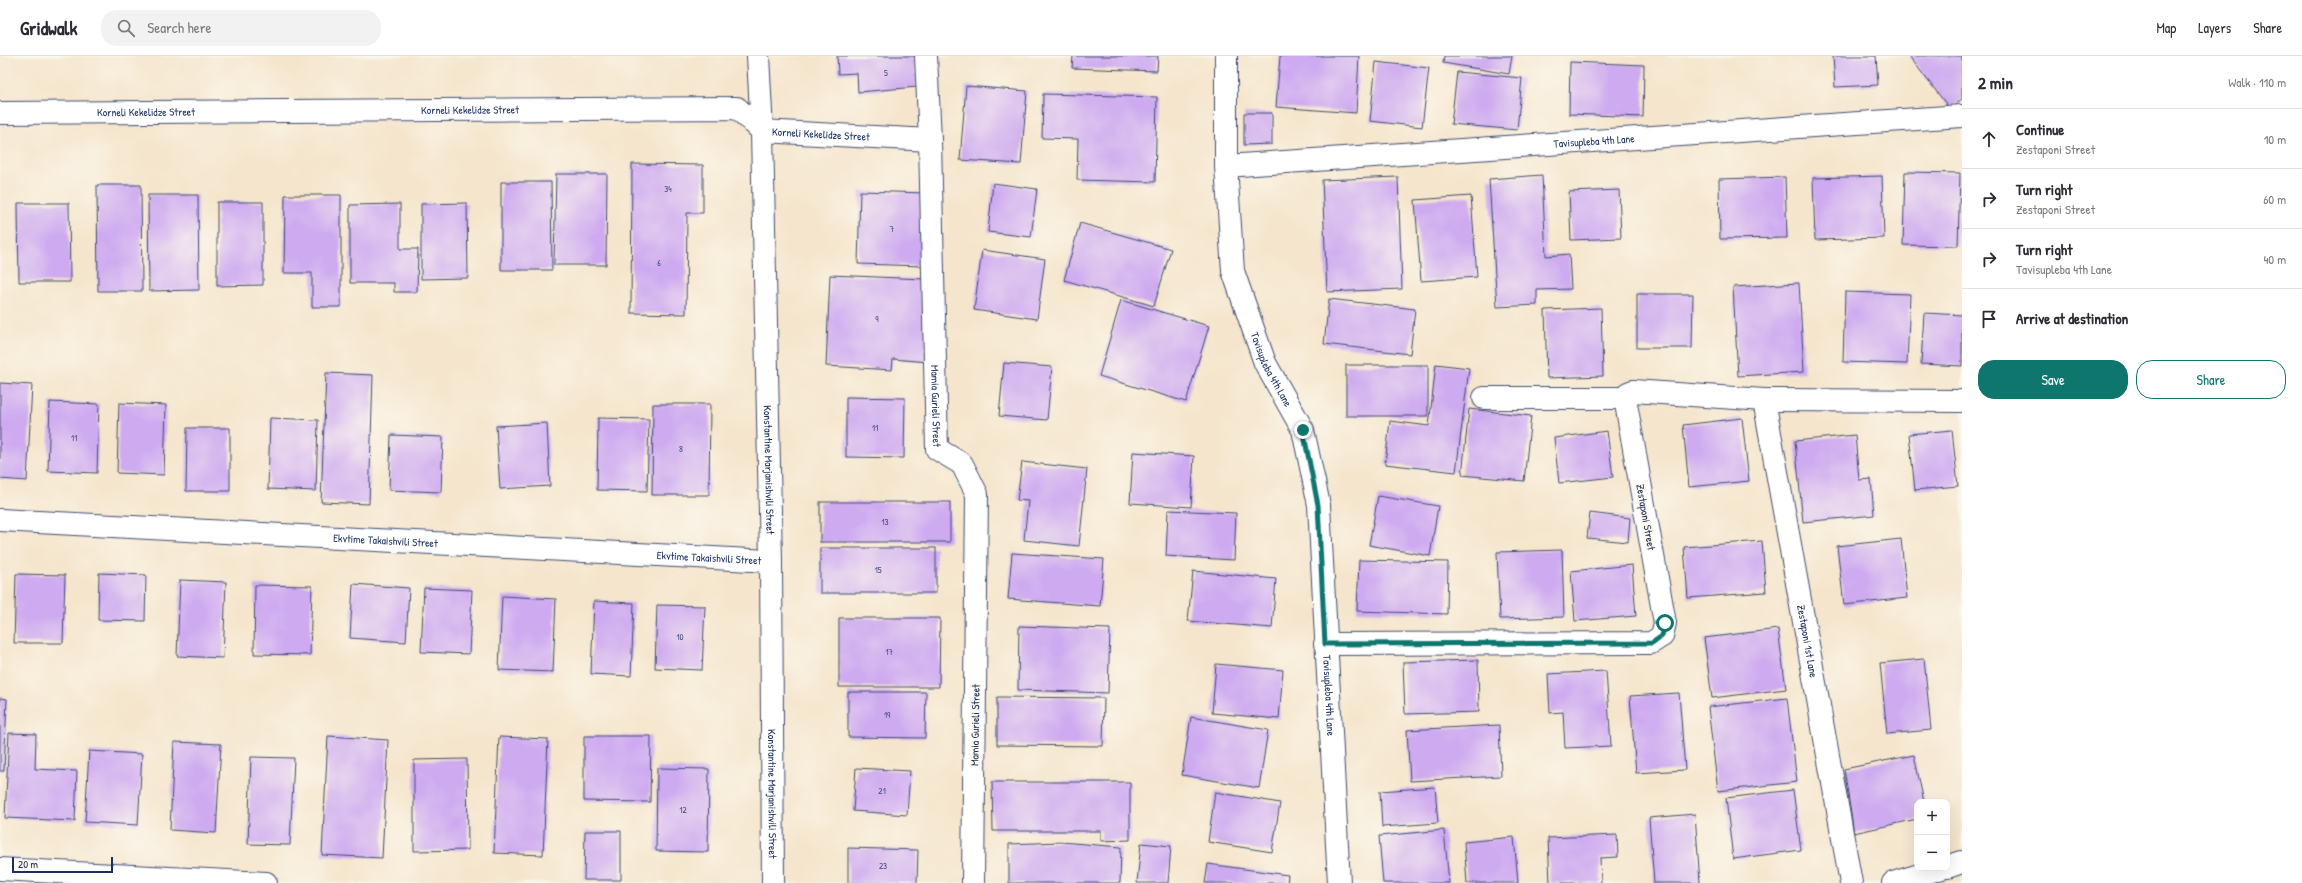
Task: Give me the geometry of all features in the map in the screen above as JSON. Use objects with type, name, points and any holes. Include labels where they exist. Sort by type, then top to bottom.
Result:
[{"type":"street","name":"Konstantine Marjanishvili Street","points":[[758,56],[762,131],[771,561],[773,883]]},
{"type":"street","name":"Mamia Gurieli Street","points":[[926,56],[930,140],[937,449],[962,464],[977,494],[973,883]]},
{"type":"street","name":"Tavisupleba 4th Lane","points":[[1226,56],[1226,166],[1233,271],[1265,363],[1303,430],[1318,505],[1339,883]]},
{"type":"street","name":"Korneli Kekelidze Street","points":[[0,113],[737,108],[762,131],[930,140]]},
{"type":"street","name":"Tavisupleba 4th Lane","points":[[1226,166],[1962,116]]},
{"type":"street","points":[[1484,398],[1626,398],[1628,393],[1633,391],[1764,400],[1962,401]]},
{"type":"street","name":"Zestaponi Street","points":[[1325,644],[1652,643],[1662,636],[1665,623],[1626,398]]},
{"type":"street","name":"Zestaponi 1st Lane","points":[[1764,400],[1850,883]]},
{"type":"street","name":"Ekvtime Takaishvili Street","points":[[0,520],[771,561]]},
{"type":"street","points":[[1950,865],[1962,862]]},
{"type":"street","points":[[0,869],[266,883]]},
{"type":"street","points":[[1893,883],[1932,871]]},
{"type":"building","points":[[837,56],[915,56],[917,87],[858,92],[857,73],[838,74]]},
{"type":"building","points":[[1073,56],[1158,56],[1157,71],[1072,68]]},
{"type":"building","points":[[1280,56],[1359,56],[1356,113],[1276,107]]},
{"type":"building","points":[[1444,56],[1512,56],[1509,74],[1443,63]]},
{"type":"building","points":[[1833,56],[1876,56],[1878,85],[1835,87]]},
{"type":"building","points":[[1909,56],[1962,56],[1962,99],[1950,109]]},
{"type":"building","points":[[1376,62],[1429,68],[1422,127],[1370,121]]},
{"type":"building","points":[[1570,62],[1644,65],[1643,117],[1569,114]]},
{"type":"building","points":[[1457,72],[1522,78],[1517,130],[1451,124]]},
{"type":"building","points":[[966,86],[1027,91],[1021,164],[960,160]]},
{"type":"building","points":[[1043,94],[1157,97],[1155,182],[1077,180],[1078,139],[1042,138]]},
{"type":"building","points":[[1244,113],[1272,113],[1272,144],[1244,145]]},
{"type":"building","points":[[632,164],[703,165],[703,213],[687,213],[686,314],[631,313]]},
{"type":"building","points":[[1905,172],[1960,173],[1958,246],[1903,245]]},
{"type":"building","points":[[556,174],[607,174],[606,265],[554,265]]},
{"type":"building","points":[[1542,175],[1546,256],[1569,254],[1571,289],[1537,290],[1537,305],[1497,307],[1489,179]]},
{"type":"building","points":[[1882,176],[1884,238],[1815,240],[1813,178]]},
{"type":"building","points":[[1398,177],[1402,289],[1327,292],[1322,180]]},
{"type":"building","points":[[1785,177],[1787,238],[1720,239],[1719,179]]},
{"type":"building","points":[[501,182],[551,182],[552,270],[501,270]]},
{"type":"building","points":[[993,183],[1037,189],[1031,237],[988,232]]},
{"type":"building","points":[[97,185],[141,185],[142,291],[98,291]]},
{"type":"building","points":[[1619,190],[1621,238],[1571,240],[1569,192]]},
{"type":"building","points":[[860,191],[926,193],[924,266],[858,264]]},
{"type":"building","points":[[148,195],[198,195],[199,290],[149,291]]},
{"type":"building","points":[[285,195],[341,195],[341,307],[312,307],[312,273],[284,273]]},
{"type":"building","points":[[1471,196],[1477,277],[1421,281],[1415,200]]},
{"type":"building","points":[[217,202],[263,202],[263,285],[217,286]]},
{"type":"building","points":[[18,203],[69,203],[70,282],[19,282]]},
{"type":"building","points":[[467,203],[468,278],[421,279],[421,204]]},
{"type":"building","points":[[400,204],[400,249],[418,249],[417,292],[394,292],[394,283],[350,283],[350,205]]},
{"type":"building","points":[[1080,223],[1171,249],[1154,306],[1064,280]]},
{"type":"building","points":[[982,250],[1045,259],[1037,319],[974,310]]},
{"type":"building","points":[[830,275],[924,279],[928,362],[893,359],[892,370],[826,366]]},
{"type":"building","points":[[1799,283],[1804,372],[1738,376],[1733,287]]},
{"type":"building","points":[[1845,292],[1910,294],[1907,364],[1843,362]]},
{"type":"building","points":[[1637,294],[1693,294],[1692,348],[1637,348]]},
{"type":"building","points":[[1329,299],[1415,309],[1410,354],[1324,344]]},
{"type":"building","points":[[1121,300],[1209,326],[1186,402],[1099,376]]},
{"type":"building","points":[[1601,308],[1603,376],[1547,378],[1545,310]]},
{"type":"building","points":[[1924,313],[1962,315],[1962,366],[1921,364]]},
{"type":"building","points":[[1004,363],[1052,367],[1047,420],[999,416]]},
{"type":"building","points":[[1436,364],[1469,368],[1456,472],[1385,464],[1390,421],[1429,426]]},
{"type":"building","points":[[1346,365],[1428,365],[1428,416],[1346,416]]},
{"type":"building","points":[[326,373],[373,375],[369,504],[321,502]]},
{"type":"building","points":[[0,383],[32,385],[27,481],[0,479]]},
{"type":"building","points":[[846,397],[905,398],[904,458],[846,457]]},
{"type":"building","points":[[50,402],[99,404],[97,473],[48,471]]},
{"type":"building","points":[[119,403],[166,405],[164,475],[117,473]]},
{"type":"building","points":[[653,404],[710,404],[709,495],[652,495]]},
{"type":"building","points":[[1469,409],[1531,416],[1524,481],[1462,475]]},
{"type":"building","points":[[270,418],[318,420],[316,491],[268,489]]},
{"type":"building","points":[[598,418],[649,419],[647,491],[597,490]]},
{"type":"building","points":[[1742,418],[1749,481],[1689,487],[1683,425]]},
{"type":"building","points":[[547,423],[550,486],[500,489],[496,426]]},
{"type":"building","points":[[187,428],[230,428],[230,491],[186,491]]},
{"type":"building","points":[[1952,430],[1958,486],[1915,490],[1909,434]]},
{"type":"building","points":[[1607,431],[1613,477],[1559,483],[1554,438]]},
{"type":"building","points":[[391,435],[443,437],[441,492],[389,490]]},
{"type":"building","points":[[1855,435],[1859,480],[1871,479],[1874,515],[1803,522],[1795,441]]},
{"type":"building","points":[[1133,452],[1194,456],[1191,507],[1130,503]]},
{"type":"building","points":[[1022,462],[1087,469],[1079,546],[1024,540],[1028,501],[1017,500]]},
{"type":"building","points":[[1378,496],[1438,506],[1430,556],[1369,545]]},
{"type":"building","points":[[820,502],[950,502],[950,542],[820,542]]},
{"type":"building","points":[[1168,510],[1236,513],[1234,560],[1166,556]]},
{"type":"building","points":[[1590,513],[1630,518],[1628,542],[1587,538]]},
{"type":"building","points":[[1901,539],[1907,598],[1844,605],[1837,546]]},
{"type":"building","points":[[1762,541],[1766,592],[1688,598],[1684,547]]},
{"type":"building","points":[[820,548],[936,548],[936,593],[820,593]]},
{"type":"building","points":[[1562,550],[1564,617],[1500,619],[1497,552]]},
{"type":"building","points":[[1012,553],[1104,559],[1100,606],[1008,599]]},
{"type":"building","points":[[1359,560],[1448,562],[1447,614],[1357,611]]},
{"type":"building","points":[[1632,565],[1636,616],[1575,621],[1571,571]]},
{"type":"building","points":[[1193,571],[1276,579],[1272,628],[1188,621]]},
{"type":"building","points":[[99,573],[146,575],[145,621],[98,620]]},
{"type":"building","points":[[16,574],[65,575],[63,643],[14,643]]},
{"type":"building","points":[[180,580],[226,582],[223,658],[177,656]]},
{"type":"building","points":[[353,584],[409,588],[406,642],[350,638]]},
{"type":"building","points":[[255,585],[312,586],[310,655],[254,654]]},
{"type":"building","points":[[424,588],[472,590],[469,654],[421,652]]},
{"type":"building","points":[[502,596],[556,599],[553,672],[499,670]]},
{"type":"building","points":[[594,601],[634,603],[631,676],[591,674]]},
{"type":"building","points":[[657,605],[705,606],[702,670],[655,668]]},
{"type":"building","points":[[839,618],[940,618],[939,687],[839,687]]},
{"type":"building","points":[[1019,626],[1110,629],[1108,693],[1018,690]]},
{"type":"building","points":[[1778,629],[1786,689],[1712,698],[1704,638]]},
{"type":"building","points":[[1924,659],[1931,730],[1887,734],[1880,663]]},
{"type":"building","points":[[1478,660],[1479,712],[1405,714],[1403,662]]},
{"type":"building","points":[[1216,664],[1283,670],[1279,719],[1212,713]]},
{"type":"building","points":[[1606,671],[1611,746],[1565,748],[1563,712],[1550,713],[1548,674]]},
{"type":"building","points":[[848,692],[926,692],[925,738],[848,737]]},
{"type":"building","points":[[1679,693],[1685,770],[1636,773],[1630,696]]},
{"type":"building","points":[[997,697],[1104,698],[1103,746],[997,745]]},
{"type":"building","points":[[0,698],[7,699],[4,771],[0,771]]},
{"type":"building","points":[[1787,698],[1797,782],[1718,791],[1708,707]]},
{"type":"building","points":[[1191,717],[1268,730],[1259,788],[1182,775]]},
{"type":"building","points":[[1499,725],[1501,776],[1410,781],[1407,730]]},
{"type":"building","points":[[9,733],[36,734],[35,769],[77,771],[75,821],[5,818]]},
{"type":"building","points":[[328,736],[388,740],[382,858],[322,855]]},
{"type":"building","points":[[584,736],[651,736],[650,802],[584,801]]},
{"type":"building","points":[[499,737],[548,739],[543,855],[494,853]]},
{"type":"building","points":[[174,742],[221,744],[216,833],[170,830]]},
{"type":"building","points":[[89,751],[142,754],[138,825],[85,822]]},
{"type":"building","points":[[1914,755],[1923,799],[1914,799],[1914,820],[1854,833],[1844,769]]},
{"type":"building","points":[[251,757],[294,758],[290,845],[248,844]]},
{"type":"building","points":[[467,759],[468,850],[414,851],[414,760]]},
{"type":"building","points":[[657,768],[709,769],[708,852],[656,851]]},
{"type":"building","points":[[856,768],[910,771],[907,815],[853,811]]},
{"type":"building","points":[[992,782],[1130,782],[1130,840],[1101,841],[1101,831],[993,831]]},
{"type":"building","points":[[1435,787],[1438,823],[1382,827],[1380,791]]},
{"type":"building","points":[[1793,790],[1801,850],[1733,859],[1726,798]]},
{"type":"building","points":[[1215,792],[1280,803],[1272,852],[1208,842]]},
{"type":"building","points":[[1695,814],[1700,883],[1654,883],[1649,818]]},
{"type":"building","points":[[1444,830],[1449,883],[1383,883],[1379,836]]},
{"type":"building","points":[[585,831],[621,831],[621,880],[584,880]]},
{"type":"building","points":[[1617,835],[1618,857],[1600,858],[1601,883],[1550,883],[1548,838]]},
{"type":"building","points":[[1514,837],[1518,883],[1467,883],[1464,842]]},
{"type":"building","points":[[1061,842],[1121,847],[1120,883],[1009,883],[1009,844]]},
{"type":"building","points":[[1141,843],[1171,846],[1168,883],[1137,883]]},
{"type":"building","points":[[848,848],[918,850],[917,883],[848,883]]},
{"type":"building","points":[[1208,864],[1288,875],[1287,883],[1205,883]]},
{"type":"route","points":[[1303,430],[1318,505],[1325,644],[1652,643],[1662,636],[1665,623]]}]
